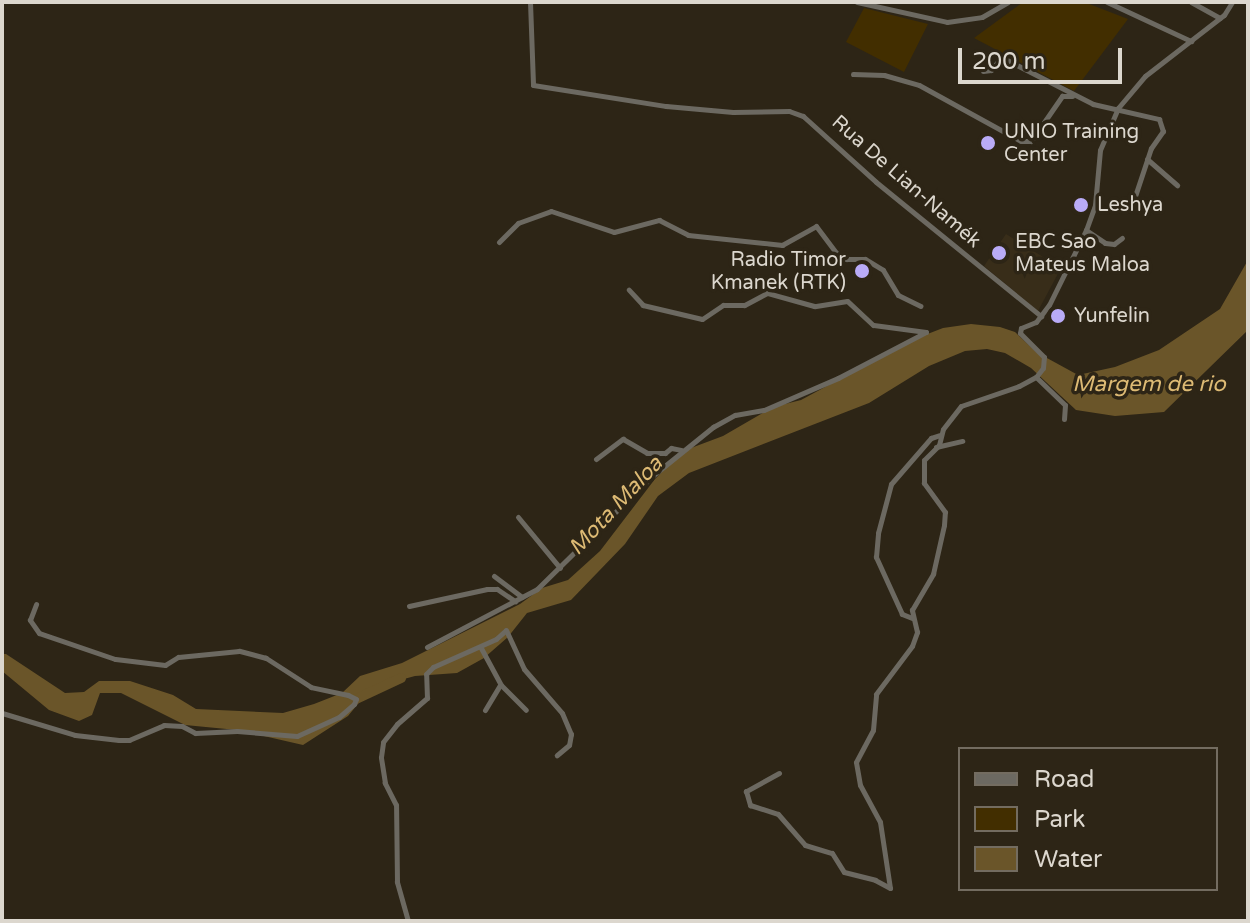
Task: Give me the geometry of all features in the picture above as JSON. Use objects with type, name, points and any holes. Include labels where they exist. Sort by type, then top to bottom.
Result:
[{"type":"street","name":"Rua De Lian-Namék","points":[[530,2],[533,85],[666,106],[733,112],[789,111],[803,116],[876,182],[1041,316]]},
{"type":"street","points":[[857,2],[947,22],[982,17],[1008,2]]},
{"type":"street","points":[[1107,2],[1191,41]]},
{"type":"street","points":[[1191,2],[1220,18]]},
{"type":"street","points":[[779,773],[746,791],[750,805],[778,814],[805,845],[832,853],[844,872],[875,880],[890,888],[880,822],[860,785],[856,762],[873,730],[876,694],[912,646],[917,632],[912,618],[914,605],[933,574],[945,512],[924,483],[924,460],[941,439],[940,435],[952,414],[961,406],[1036,377],[1046,363],[1044,357],[1020,333],[1021,328],[1041,316],[1086,230],[1095,205],[1100,150],[1118,108],[1145,76],[1220,18],[1232,2]]},
{"type":"street","points":[[983,71],[991,70],[1000,59],[1005,59],[1093,104],[1146,114],[1163,123],[1163,131],[1147,159],[1133,202]]},
{"type":"street","points":[[853,74],[884,75],[919,85],[1021,141],[1031,141],[1062,96],[1077,96]]},
{"type":"street","points":[[1147,159],[1177,185]]},
{"type":"street","points":[[499,242],[518,223],[551,211],[614,232],[659,220],[688,235],[761,244],[782,245],[816,226],[836,253],[846,259],[865,259],[883,270],[898,295],[921,306]]},
{"type":"street","points":[[1086,230],[1105,243],[1114,244],[1122,238]]},
{"type":"street","points":[[427,647],[523,598],[560,568],[682,450],[735,415],[764,410],[813,389],[878,358],[926,330],[873,325],[847,301],[814,306],[767,293],[744,305],[723,305],[702,319],[643,305],[629,290]]},
{"type":"street","points":[[1036,377],[1065,405],[1064,419]]},
{"type":"street","points":[[912,618],[902,614],[876,557],[878,533],[891,484],[931,438],[940,435]]},
{"type":"street","points":[[596,459],[623,439],[647,453],[659,450],[665,453],[671,448],[682,450]]},
{"type":"street","points":[[935,447],[962,441]]},
{"type":"street","points":[[518,517],[560,568]]},
{"type":"street","points":[[494,576],[523,598]]},
{"type":"street","points":[[409,606],[487,589],[497,589],[516,601]]},
{"type":"street","points":[[2,713],[75,735],[119,740],[129,740],[164,725],[182,726],[195,733],[237,731],[297,736],[339,717],[356,699],[311,687],[266,658],[239,651],[178,657],[165,665],[115,659],[39,633],[30,620],[36,604]]},
{"type":"street","points":[[408,921],[397,882],[396,805],[382,770],[383,742],[409,711],[418,708],[427,698],[426,674],[433,667],[481,648],[503,631],[508,632],[524,669],[562,713],[571,734],[569,745],[557,755]]},
{"type":"street","points":[[481,648],[501,685],[526,710]]},
{"type":"street","points":[[485,710],[501,685]]},
{"type":"shaded area","points":[[1006,234],[1061,268],[1038,311],[984,266]]},
{"type":"green space","points":[[1023,2],[1084,2],[1128,19],[1074,91],[974,38]]},
{"type":"green space","points":[[864,8],[928,24],[904,72],[846,42]]},
{"type":"water","name":"Margem de rio","points":[[1248,260],[1248,330],[1164,412],[1115,416],[1076,410],[1031,368],[1005,353],[987,349],[965,351],[929,366],[869,403],[689,473],[658,496],[625,544],[571,600],[527,613],[508,637],[484,658],[457,673],[415,676],[371,688],[348,716],[303,745],[237,730],[185,725],[121,693],[100,693],[92,715],[79,721],[49,710],[2,671],[2,654],[6,654],[65,693],[84,692],[99,681],[130,681],[173,695],[196,709],[283,713],[314,704],[342,693],[360,676],[402,663],[520,604],[542,588],[568,580],[600,551],[655,479],[683,451],[723,436],[773,407],[801,400],[912,340],[943,328],[971,324],[1000,327],[1015,332],[1036,352],[1078,375],[1115,367],[1159,350],[1220,309]]},
{"type":"waterway","name":"Mota Maloa","points":[[354,700],[401,678]]},
{"type":"place","name":"UNIO Training Center","points":[[988,143]]},
{"type":"place","name":"Leshya","points":[[1081,205]]},
{"type":"place","name":"EBC Sao Mateus Maloa","points":[[999,253]]},
{"type":"place","name":"Radio Timor Kmanek (RTK)","points":[[862,271]]},
{"type":"place","name":"Yunfelin","points":[[1058,316]]}]
